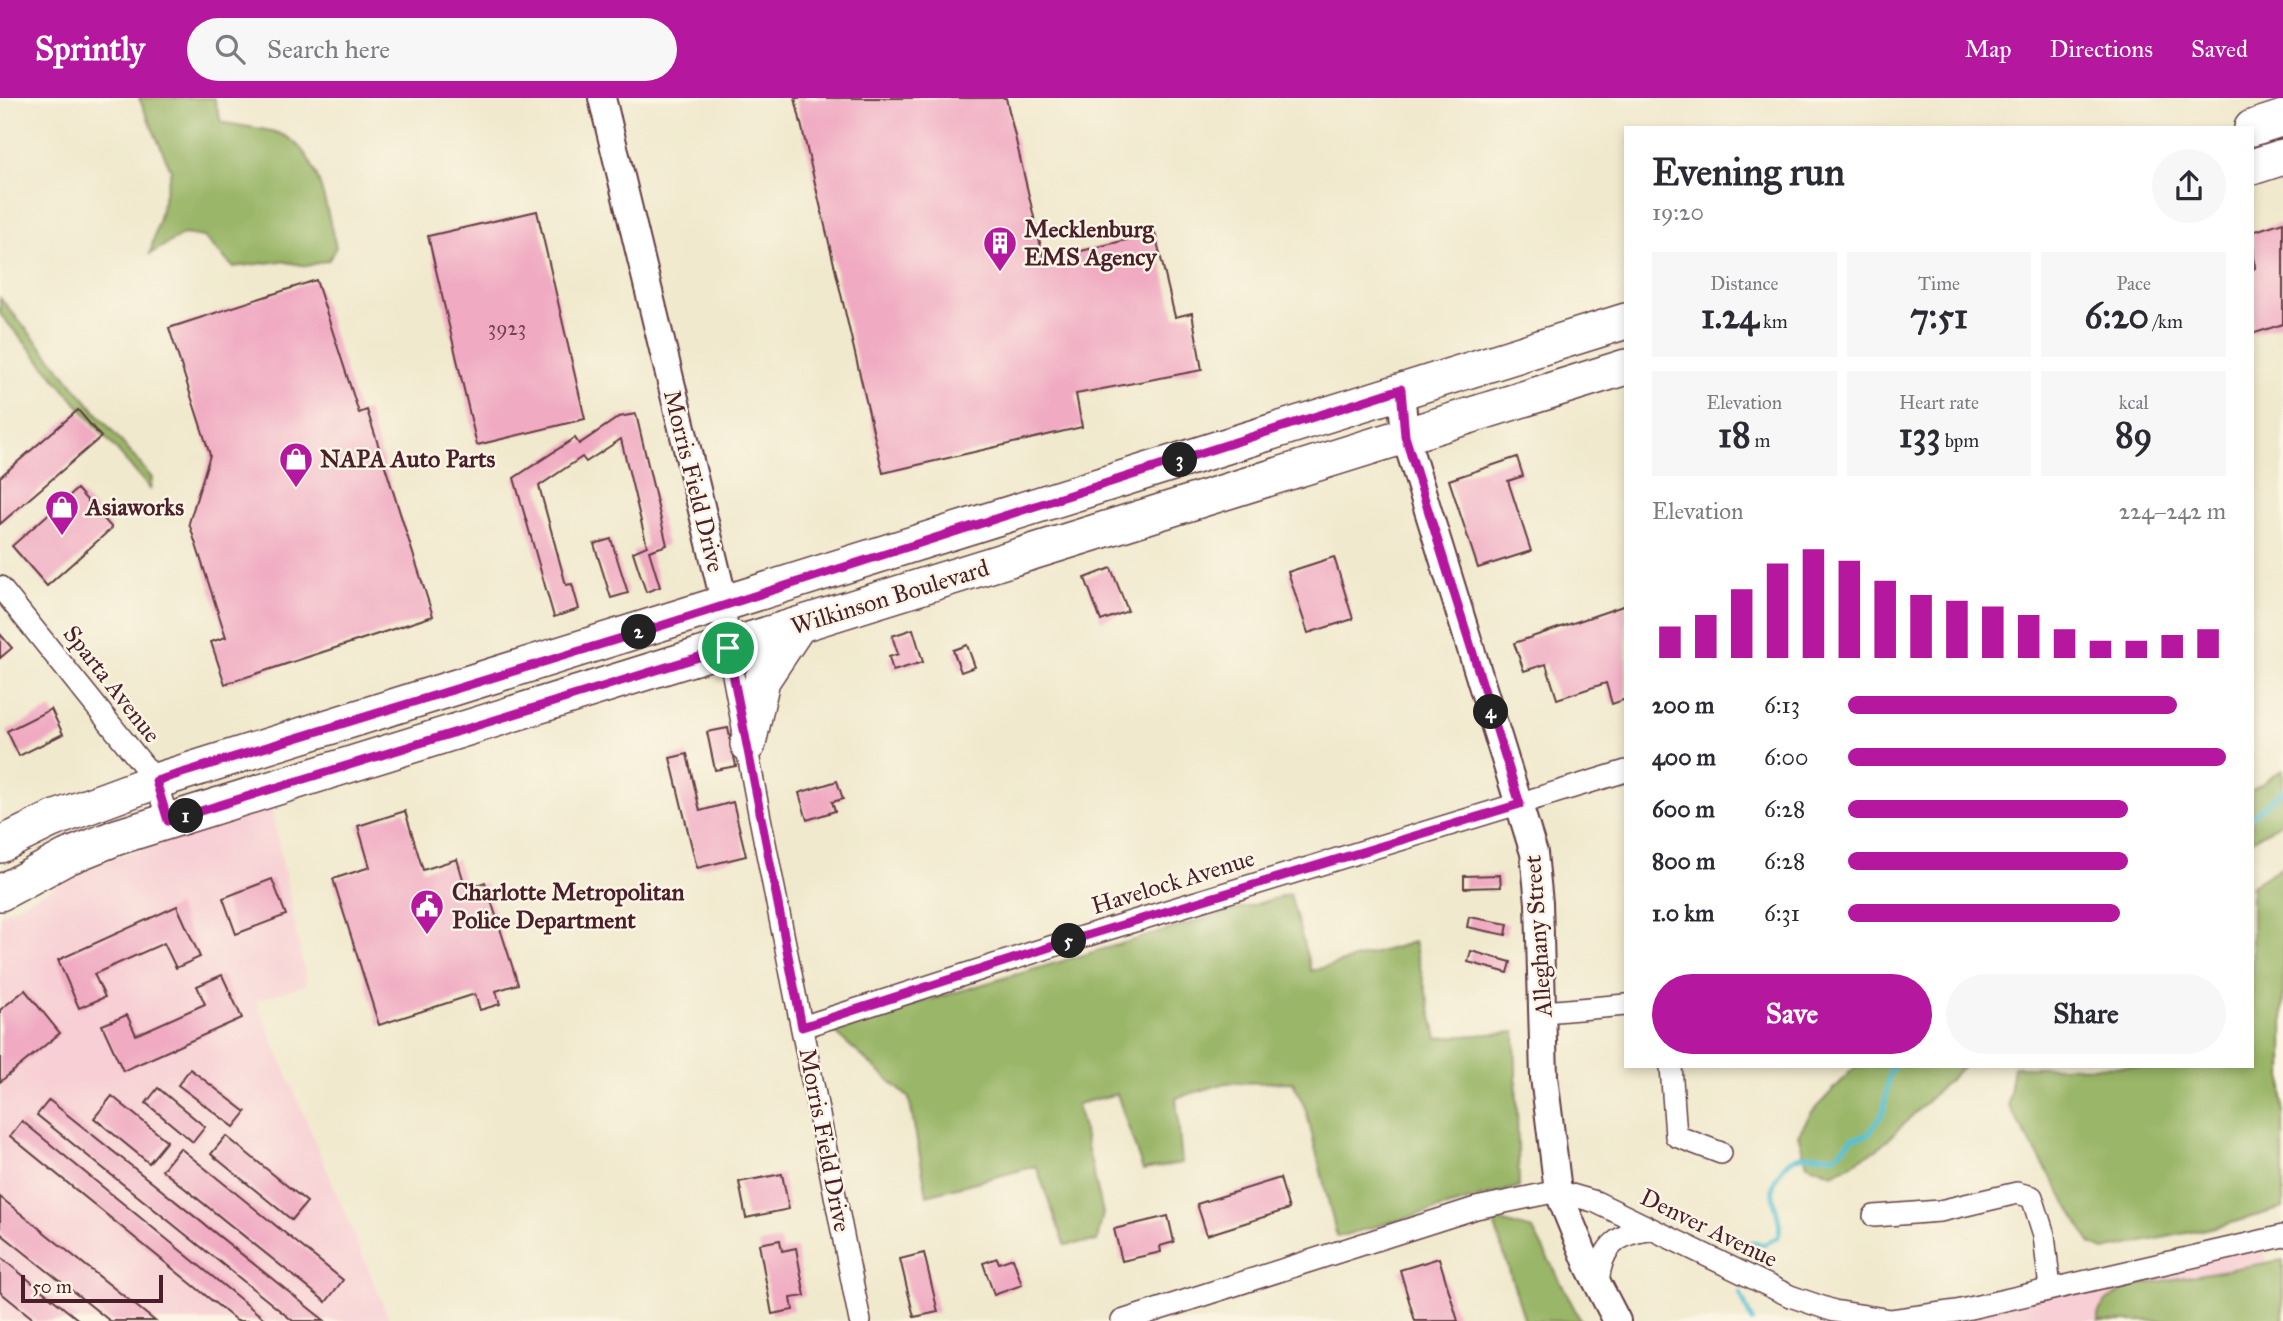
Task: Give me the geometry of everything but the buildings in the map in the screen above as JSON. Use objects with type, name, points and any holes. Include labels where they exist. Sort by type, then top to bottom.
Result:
[{"type":"main road","points":[[2254,127],[2283,118]]},
{"type":"main road","points":[[2254,166],[2283,157]]},
{"type":"main road","name":"Wilkinson Boulevard","points":[[0,845],[51,820],[156,781],[725,606],[1401,389],[1624,321]]},
{"type":"main road","name":"Wilkinson Boulevard","points":[[0,893],[67,857],[168,821],[1624,368]]},
{"type":"main road","points":[[748,744],[762,680],[798,626]]},
{"type":"street","name":"Morris Field Drive","points":[[602,98],[725,606],[728,648],[860,1321]]},
{"type":"street","name":"Alleghany Street","points":[[1401,389],[1405,436],[1534,853],[1544,1012],[1544,1077],[1558,1191],[1598,1286],[1617,1321]]},
{"type":"street","name":"Sparta Avenue","points":[[0,587],[156,781],[168,821]]},
{"type":"street","name":"Havelock Avenue","points":[[802,1027],[1059,944],[1624,772]]},
{"type":"street","points":[[1544,1012],[1624,1005]]},
{"type":"street","points":[[1671,1068],[1676,1136],[1721,1153]]},
{"type":"street","name":"Denver Avenue","points":[[1122,1321],[1476,1208],[1558,1191],[1596,1202],[1819,1307],[1891,1320],[1946,1313],[2283,1236]]},
{"type":"street","points":[[1874,1216],[1940,1211],[2017,1193],[2032,1197],[2044,1236],[2050,1289]]},
{"type":"street","points":[[1598,1286],[1600,1265],[1606,1252],[1622,1237],[1651,1230]]},
{"type":"shaded area","points":[[271,806],[307,985],[256,1000],[390,1321],[0,1321],[0,914],[111,859]]},
{"type":"shaded area","points":[[2262,1244],[2283,1321],[1904,1321]]},
{"type":"green space","points":[[139,98],[214,98],[221,122],[268,130],[290,139],[302,150],[311,164],[324,197],[336,247],[329,260],[307,266],[281,261],[233,267],[204,237],[184,234],[150,254],[171,170]]},
{"type":"green space","points":[[0,298],[152,478],[150,489],[0,314]]},
{"type":"green space","points":[[2283,770],[2283,822],[2254,839],[2254,789]]},
{"type":"green space","points":[[2283,866],[2283,1208],[2220,1226],[2104,1250],[2091,1244],[2008,1105],[2014,1068],[2254,1068],[2254,884]]},
{"type":"green space","points":[[1290,894],[1311,971],[1414,942],[1437,1038],[1515,1032],[1519,1187],[1337,1237],[1306,1110],[1293,1082],[1226,1083],[1176,1098],[1182,1163],[1143,1170],[1117,1094],[1077,1104],[1103,1213],[1097,1241],[1065,1245],[1036,1166],[927,1195],[909,1098],[831,1029]]},
{"type":"green space","points":[[1854,1068],[1961,1068],[1878,1149],[1833,1174],[1807,1164],[1798,1135],[1811,1113]]},
{"type":"green space","points":[[1493,1219],[1533,1230],[1581,1321],[1525,1321]]},
{"type":"green space","points":[[2283,1260],[2283,1321],[2098,1321],[2105,1302],[2129,1287]]},
{"type":"waterway","points":[[2254,814],[2283,790]]},
{"type":"waterway","points":[[1751,1243],[1765,1244],[1778,1237],[1778,1216],[1773,1188],[1781,1170],[1790,1161],[1801,1156],[1835,1156],[1853,1138],[1868,1135],[1883,1113],[1890,1072],[1894,1068]]},
{"type":"waterway","points":[[1740,1293],[1752,1321]]},
{"type":"place","name":"Mecklenburg EMS Agency","points":[[1000,273]]},
{"type":"place","name":"NAPA Auto Parts","points":[[296,489]]},
{"type":"place","name":"Asiaworks","points":[[62,537]]},
{"type":"place","name":"Charlotte Metropolitan Police Department","points":[[427,936]]},
{"type":"route","points":[[1401,389],[1405,436],[1520,804],[1072,940],[802,1027],[728,648],[168,821],[156,781],[196,771],[651,629],[1401,389]]}]
